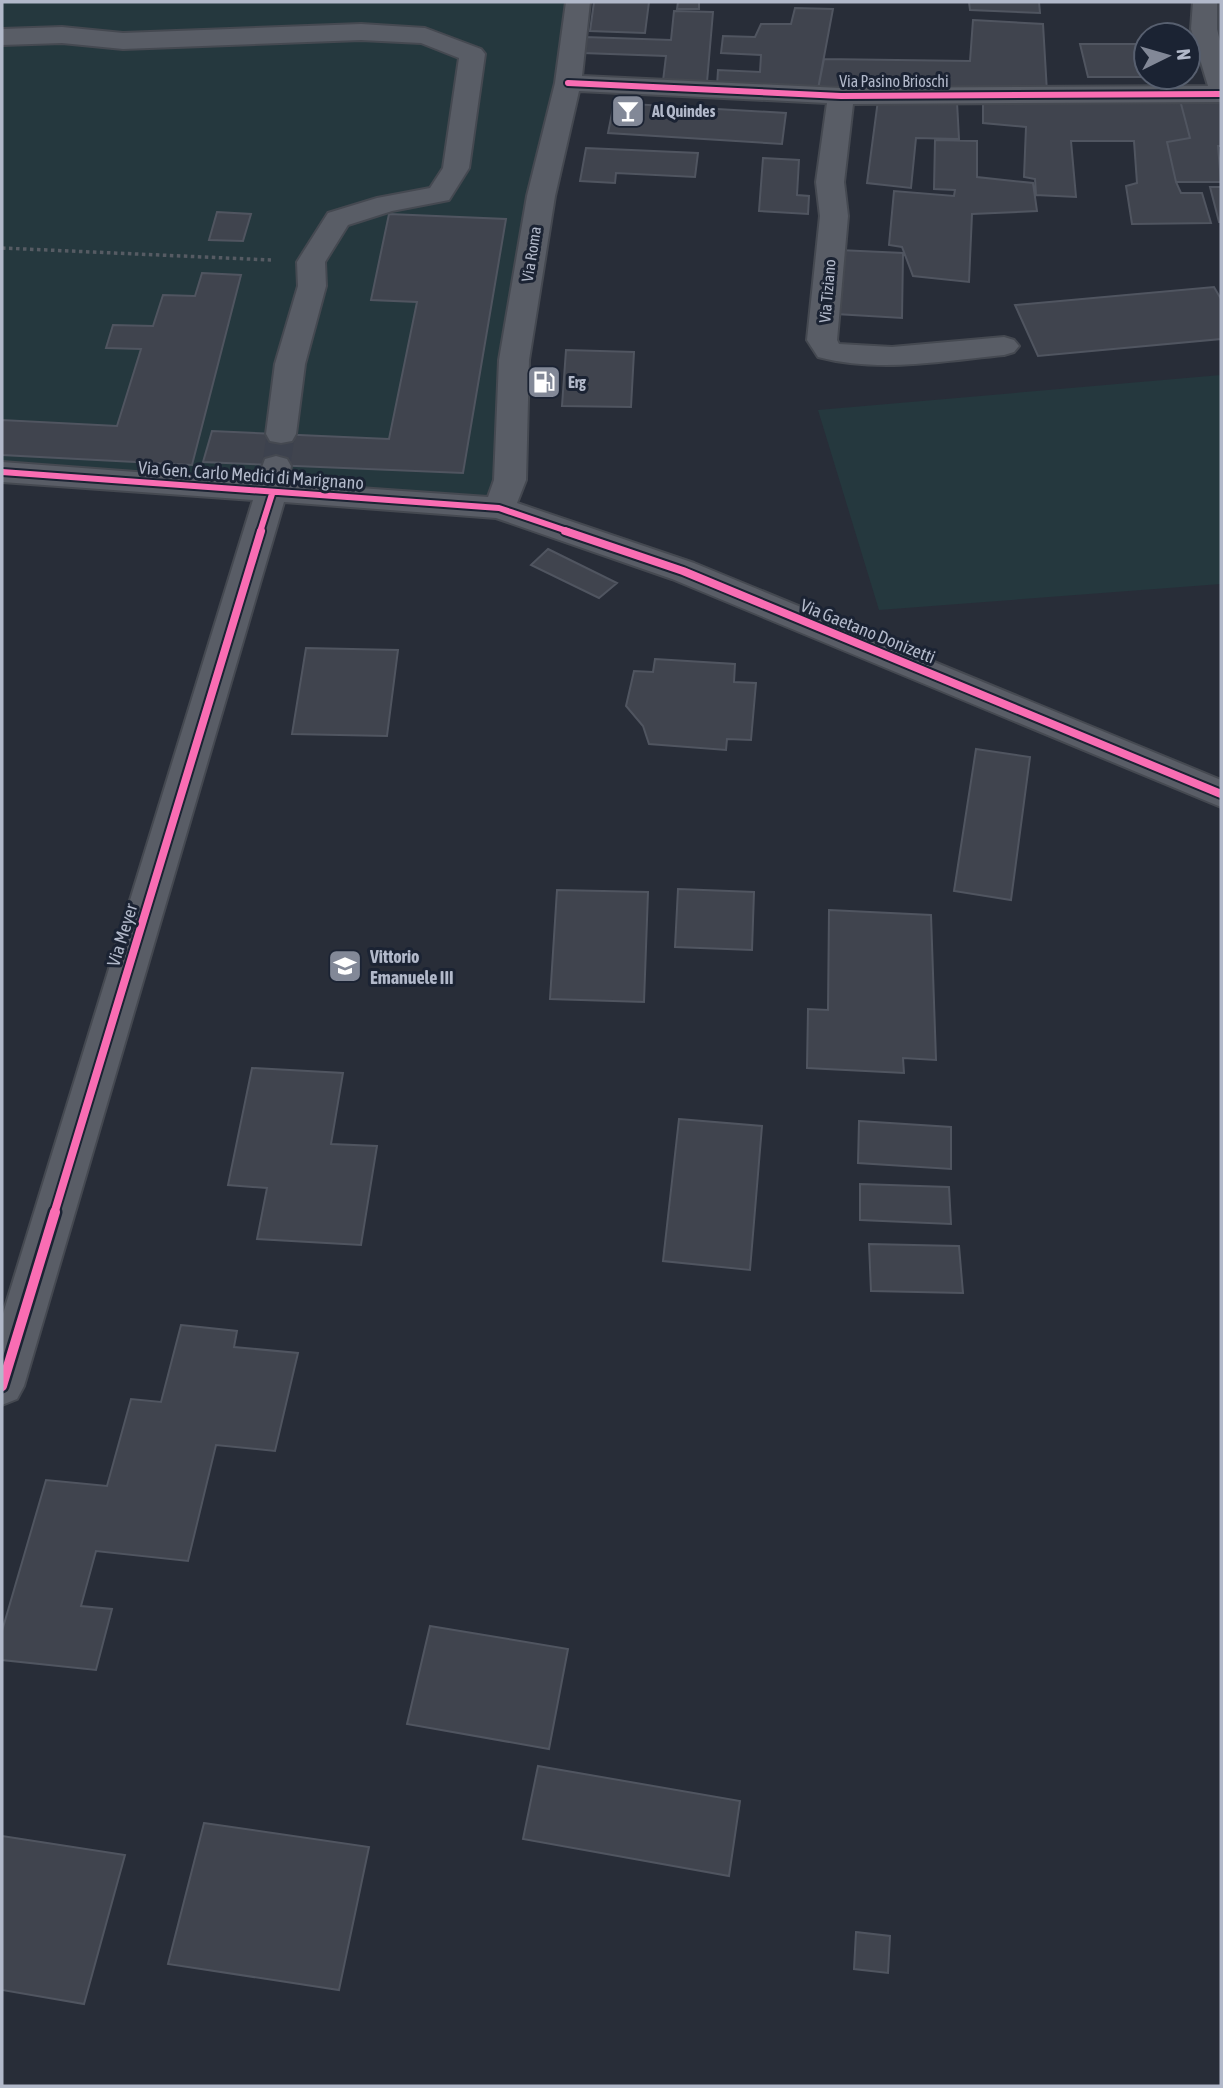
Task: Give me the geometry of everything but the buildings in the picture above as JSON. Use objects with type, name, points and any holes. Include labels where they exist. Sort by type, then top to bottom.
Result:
[{"type":"street","name":"Via Roma","points":[[499,508],[510,480],[514,360],[541,196],[568,83],[578,2]]},
{"type":"street","points":[[1205,2],[1204,29],[1221,88]]},
{"type":"street","points":[[2,37],[62,35],[123,41],[361,32],[425,36],[472,54],[456,168],[439,194],[387,204],[338,219],[311,262],[312,286],[290,364],[281,434]]},
{"type":"street","name":"Via Pasino Brioschi","points":[[568,83],[841,96],[1221,94]]},
{"type":"street","name":"Via Tiziano","points":[[841,96],[831,182],[834,216],[822,340],[828,351],[847,356],[878,356],[1004,346]]},
{"type":"street","name":"Via Gen. Carlo Medici di Marignano","points":[[2,472],[274,480],[499,508]]},
{"type":"street","name":"Via Meyer","points":[[2,1386],[274,480]]},
{"type":"street","name":"Via Gaetano Donizetti","points":[[499,508],[682,571],[1221,793]]},
{"type":"path","points":[[2,248],[311,262]]},
{"type":"shaded area","points":[[2,2],[578,2],[499,508],[2,472]]},
{"type":"shaded area","points":[[1221,375],[1221,584],[879,610],[818,410]]},
{"type":"tunnel","points":[[276,466],[281,434]]},
{"type":"cycle path","points":[[568,83],[841,96],[1221,94]]},
{"type":"cycle path","points":[[2,472],[499,508],[683,571],[1221,794]]},
{"type":"cycle path","points":[[2,1386],[272,494]]},
{"type":"place","name":"Al Quindes","points":[[628,111]]},
{"type":"place","name":"Erg","points":[[544,382]]},
{"type":"place","name":"Vittorio Emanuele III","points":[[345,966]]}]
